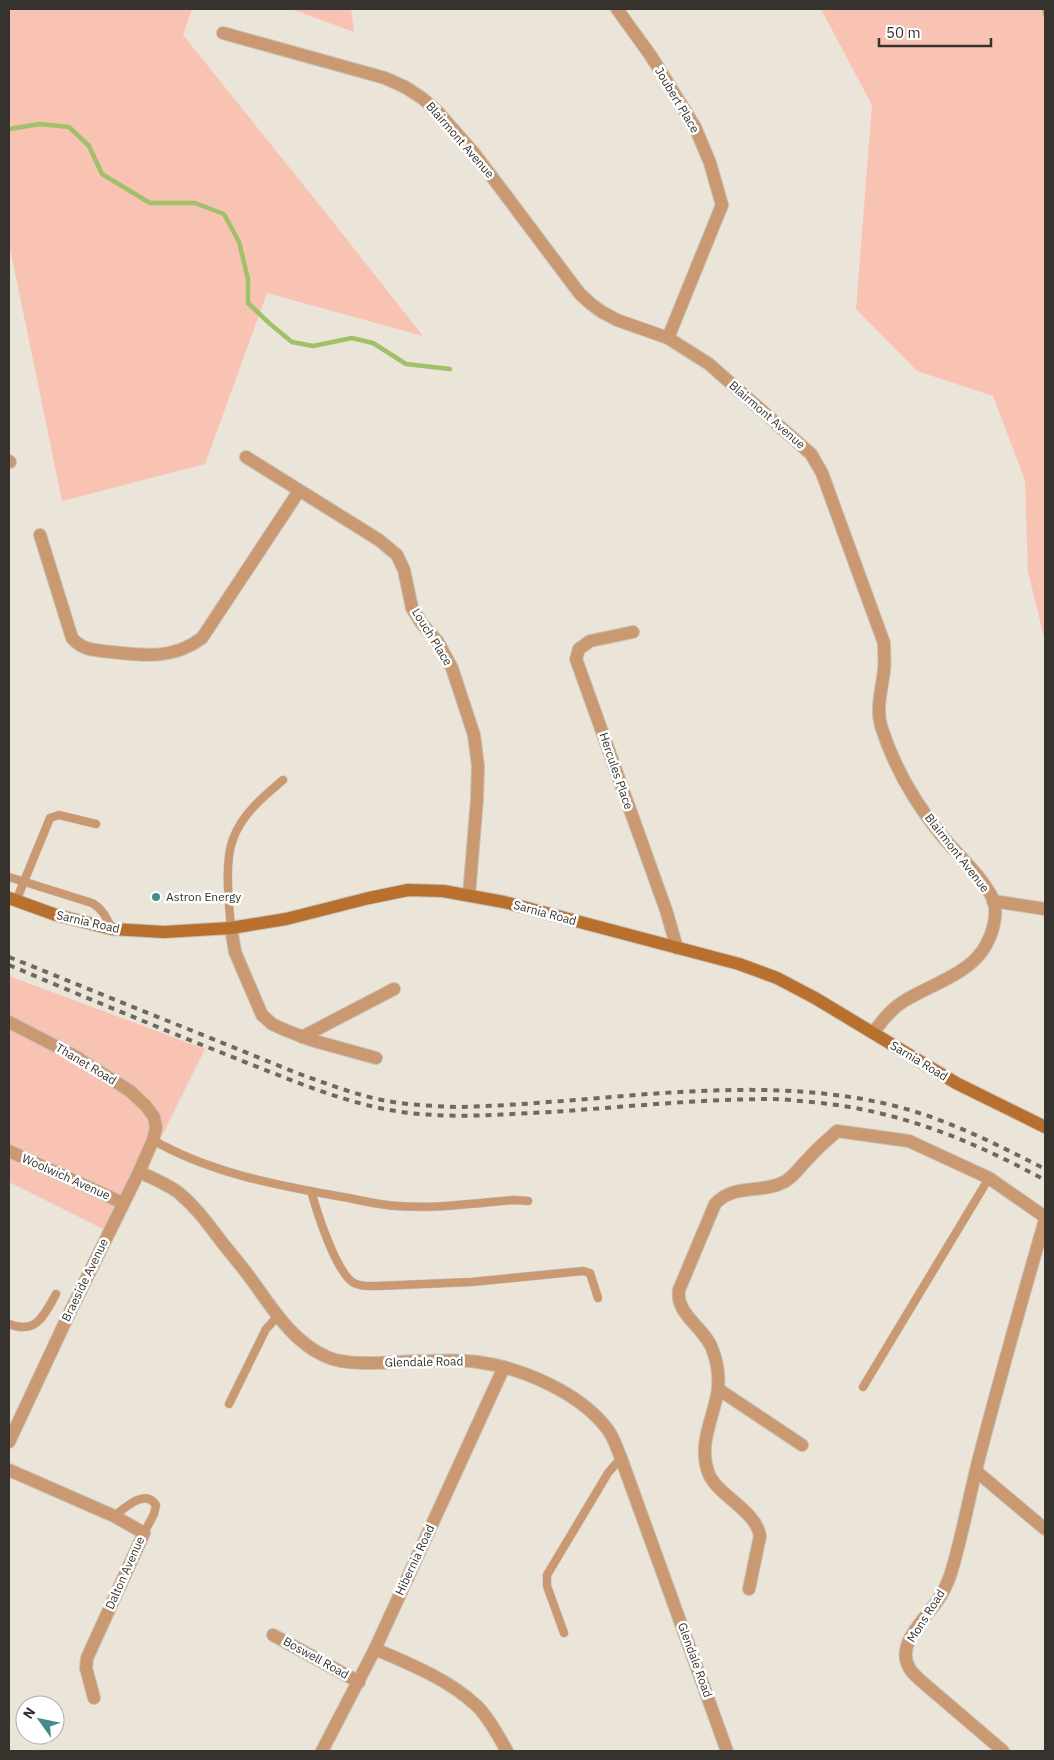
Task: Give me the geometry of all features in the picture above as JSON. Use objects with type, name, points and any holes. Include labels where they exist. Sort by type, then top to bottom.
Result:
[{"type":"main road","name":"Sarnia Road","points":[[12,900],[64,917],[112,929],[164,932],[231,928],[286,919],[408,890],[443,891],[504,902],[739,964],[778,978],[873,1032],[956,1083],[1045,1127]]},
{"type":"street","name":"Joubert Place","points":[[617,9],[650,56],[695,127],[710,163],[722,205],[668,338]]},
{"type":"street","name":"Blairmont Avenue","points":[[223,33],[385,78],[405,87],[422,98],[438,112],[474,153],[580,294],[590,304],[617,320],[668,338],[709,364],[811,454],[822,473],[884,643],[884,670],[878,714],[881,728],[890,750],[917,800],[940,833],[985,886],[994,901],[996,913],[993,931],[983,949],[972,962],[904,1001],[887,1014],[873,1032]]},
{"type":"street","name":"Louch Place","points":[[246,457],[379,540],[397,555],[404,570],[412,608],[422,624],[438,642],[452,668],[474,735],[478,766],[477,799],[469,895]]},
{"type":"street","points":[[40,535],[72,638],[78,645],[92,650],[145,656],[159,655],[192,646],[202,638],[299,491]]},
{"type":"street","name":"Hercules Place","points":[[633,632],[590,641],[579,648],[576,659],[678,948]]},
{"type":"street","points":[[994,901],[1045,909]]},
{"type":"street","points":[[231,928],[234,952],[262,1015],[272,1024],[302,1037],[376,1058]]},
{"type":"street","points":[[302,1037],[394,989]]},
{"type":"street","name":"Thanet Road","points":[[9,1022],[73,1055],[130,1091],[146,1106],[154,1117]]},
{"type":"street","name":"Braeside Avenue","points":[[9,1442],[139,1172],[153,1140],[156,1128],[154,1117]]},
{"type":"street","points":[[749,1589],[760,1536],[754,1521],[721,1489],[709,1474],[704,1458],[705,1439],[718,1389],[718,1372],[714,1352],[704,1334],[682,1310],[678,1297],[679,1290],[710,1213],[721,1197],[735,1190],[770,1187],[782,1183],[793,1176],[808,1158],[837,1131],[908,1141],[989,1178],[1045,1219]]},
{"type":"street","name":"Woolwich Avenue","points":[[9,1151],[123,1203]]},
{"type":"street","name":"Glendale Road","points":[[139,1172],[178,1192],[197,1209],[278,1316],[297,1338],[313,1351],[330,1358],[356,1362],[456,1360],[504,1366],[531,1376],[563,1392],[592,1412],[609,1432],[621,1458],[727,1751]]},
{"type":"street","name":"Mons Road","points":[[1003,1751],[920,1680],[909,1668],[905,1656],[912,1636],[939,1599],[948,1581],[1008,1349],[1045,1219]]},
{"type":"street","name":"Hibernia Road","points":[[322,1751],[375,1649],[504,1366]]},
{"type":"street","points":[[718,1389],[802,1445]]},
{"type":"street","name":"Dalton Avenue","points":[[9,1470],[114,1516],[144,1533],[87,1658],[86,1668],[94,1698]]},
{"type":"street","points":[[976,1471],[1045,1529]]},
{"type":"street","name":"Boswell Road","points":[[273,1635],[359,1682]]},
{"type":"street","points":[[375,1649],[419,1668],[454,1688],[477,1707],[494,1727],[507,1751]]},
{"type":"lane","points":[[231,928],[228,904],[229,855],[233,838],[244,819],[258,801],[283,780]]},
{"type":"lane","points":[[12,900],[23,882],[50,818],[59,815],[96,824]]},
{"type":"lane","points":[[9,877],[92,903],[100,908],[112,929]]},
{"type":"lane","points":[[153,1140],[209,1166],[311,1191],[396,1206],[528,1200]]},
{"type":"lane","points":[[864,1387],[989,1178]]},
{"type":"lane","points":[[311,1191],[341,1270],[353,1282],[363,1286],[471,1282],[583,1271],[590,1274],[598,1298]]},
{"type":"lane","points":[[9,1324],[20,1328],[33,1326],[41,1319],[56,1294]]},
{"type":"lane","points":[[229,1404],[266,1329],[278,1316]]},
{"type":"lane","points":[[564,1633],[547,1586],[547,1575],[608,1473],[621,1458]]},
{"type":"lane","points":[[114,1516],[138,1500],[149,1498],[156,1504],[154,1514],[144,1533]]},
{"type":"shaded area","points":[[9,9],[192,9],[183,35],[423,336],[267,293],[205,464],[62,501],[9,243]]},
{"type":"shaded area","points":[[291,9],[351,9],[354,32]]},
{"type":"shaded area","points":[[821,9],[1045,9],[1045,641],[1028,572],[1025,480],[993,396],[917,371],[856,309],[872,105]]},
{"type":"shaded area","points":[[9,976],[205,1049],[113,1234],[9,1182]]},
{"type":"waterway","points":[[1044,9],[1045,15]]},
{"type":"waterway","points":[[9,129],[40,124],[69,127],[89,146],[102,174],[150,203],[195,203],[224,214],[239,242],[248,279],[248,303],[292,342],[313,346],[352,338],[373,343],[406,364],[450,369]]},
{"type":"railway","points":[[9,957],[297,1073],[371,1098],[410,1104],[458,1107],[735,1090],[791,1091],[845,1096],[899,1107],[937,1119],[956,1126],[1045,1169]]},
{"type":"railway","points":[[9,965],[159,1028],[291,1080],[355,1102],[399,1112],[469,1116],[717,1100],[773,1099],[811,1102],[843,1106],[903,1119],[961,1139],[1045,1180]]},
{"type":"place","name":"Astron Energy","points":[[156,897]]}]
